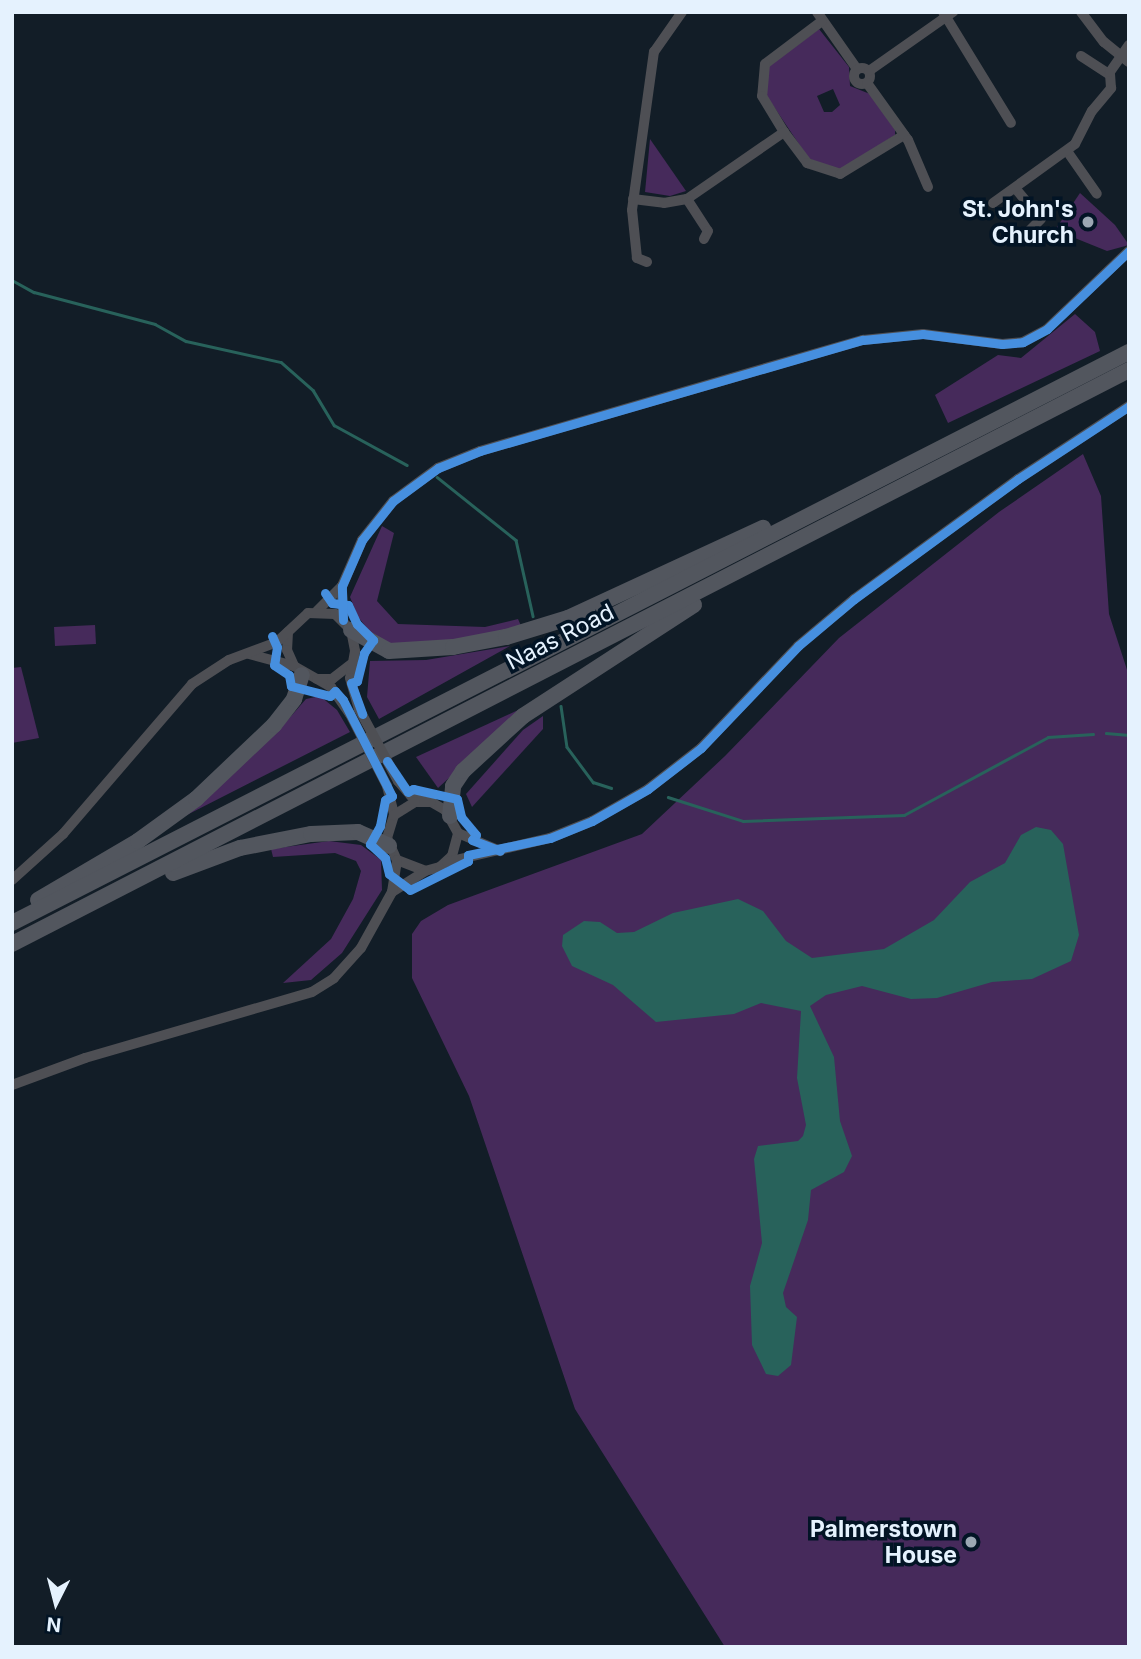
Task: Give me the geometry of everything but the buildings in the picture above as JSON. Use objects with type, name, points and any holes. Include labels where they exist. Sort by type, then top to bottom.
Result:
[{"type":"highway","name":"Naas Road","points":[[12,923],[1129,352]]},
{"type":"highway","name":"Naas Road","points":[[12,946],[1129,370]]},
{"type":"highway","points":[[347,625],[376,648],[405,652],[476,643],[535,629],[595,606],[929,455]]},
{"type":"highway","points":[[450,816],[453,786],[463,771],[560,688],[722,588],[938,469]]},
{"type":"highway","points":[[12,915],[138,841],[196,799],[274,725],[301,688],[304,673]]},
{"type":"highway","points":[[12,946],[192,864],[240,848],[341,831],[358,832],[393,853]]},
{"type":"street","points":[[647,262],[637,258],[634,199],[654,52],[682,12]]},
{"type":"street","points":[[1081,12],[1125,59]]},
{"type":"street","points":[[864,74],[948,14],[1011,123]]},
{"type":"street","points":[[904,135],[840,174],[807,163],[762,96],[765,64],[820,17],[864,74],[904,135],[928,187]]},
{"type":"street","points":[[993,203],[1067,151],[1111,88],[1110,74],[1125,59],[1129,45]]},
{"type":"street","points":[[1081,55],[1110,74]]},
{"type":"street","points":[[634,199],[664,203],[687,199],[784,132]]},
{"type":"street","points":[[1067,151],[1097,194]]},
{"type":"street","points":[[1015,188],[1041,219],[1023,237]]},
{"type":"street","points":[[687,199],[708,230],[704,239]]},
{"type":"street","points":[[12,880],[63,834],[192,684],[212,669],[277,642],[299,617],[317,611],[342,586],[362,540],[393,501],[420,479],[459,459],[863,340],[923,334],[1002,344],[1023,342],[1047,329],[1129,251]]},
{"type":"street","points":[[12,1085],[85,1058],[312,992],[347,966],[393,892],[425,871],[460,855],[500,851],[592,821],[657,783],[701,748],[798,646],[854,599],[1018,479],[1129,406]]},
{"type":"street","points":[[342,586],[347,625],[355,651],[350,665],[355,711],[387,786],[394,815]]},
{"type":"street","points":[[317,611],[347,625]]},
{"type":"street","points":[[288,632],[287,650],[304,673],[331,687],[355,711],[398,781],[411,796],[450,816],[458,833],[456,849],[447,862]]},
{"type":"street","points":[[246,654],[332,679],[350,665]]},
{"type":"street","points":[[393,892],[393,853],[388,830],[394,815],[407,804],[424,801]]},
{"type":"street","points":[[458,833],[500,851]]},
{"type":"street","points":[[393,853],[425,871]]},
{"type":"shaded area","points":[[819,29],[849,67],[850,86],[870,94],[895,130],[895,135],[840,170],[809,159],[764,92],[769,66]],"holes":[[[833,89],[840,105],[832,112],[824,112],[817,96]]]},
{"type":"shaded area","points":[[650,139],[686,191],[670,196],[645,192]]},
{"type":"shaded area","points":[[1080,193],[1115,225],[1129,245],[1107,251],[1055,230]]},
{"type":"shaded area","points":[[1075,314],[1095,332],[1100,351],[948,423],[935,395],[998,355],[1021,358]]},
{"type":"shaded area","points":[[1083,454],[1101,496],[1109,614],[1129,676],[1129,1647],[725,1647],[575,1409],[469,1096],[412,978],[412,934],[421,921],[448,905],[642,834],[725,756],[839,638],[999,512]]},
{"type":"shaded area","points":[[382,526],[394,533],[377,601],[398,624],[485,627],[518,619],[522,628],[440,645],[382,646],[358,617],[350,597]]},
{"type":"shaded area","points":[[95,625],[96,644],[55,646],[54,627]]},
{"type":"shaded area","points":[[510,646],[379,719],[367,697],[370,661],[426,660]]},
{"type":"shaded area","points":[[21,667],[39,738],[12,743],[12,668]]},
{"type":"shaded area","points":[[320,696],[337,710],[350,732],[179,819],[279,730],[306,699]]},
{"type":"shaded area","points":[[529,705],[438,788],[416,757]]},
{"type":"shaded area","points":[[543,716],[543,729],[472,807],[466,794],[523,730]]},
{"type":"shaded area","points":[[1036,827],[1051,830],[1063,844],[1079,935],[1071,961],[1032,979],[992,982],[937,998],[911,999],[862,986],[826,995],[810,1006],[834,1057],[840,1121],[852,1156],[844,1172],[811,1190],[808,1220],[783,1293],[786,1307],[797,1317],[791,1365],[778,1376],[766,1374],[752,1345],[750,1286],[762,1243],[754,1159],[758,1146],[798,1141],[803,1136],[806,1125],[797,1078],[801,1011],[761,1003],[734,1014],[656,1022],[613,985],[572,966],[562,946],[563,935],[584,921],[600,922],[617,933],[634,932],[673,913],[738,899],[763,911],[786,941],[812,958],[884,949],[934,920],[970,882],[1005,863],[1021,835]]},
{"type":"shaded area","points":[[329,841],[361,845],[381,860],[382,890],[342,953],[311,980],[283,983],[331,939],[353,899],[361,871],[356,861],[335,853],[273,857],[271,849]]},
{"type":"waterway","points":[[12,280],[34,292],[155,324],[186,341],[281,362],[313,390],[334,425],[407,465]]},
{"type":"waterway","points":[[437,477],[516,540],[533,616]]},
{"type":"waterway","points":[[561,706],[567,747],[593,782],[611,788]]},
{"type":"waterway","points":[[1106,733],[1129,735]]},
{"type":"waterway","points":[[668,797],[743,821],[904,815],[1048,737],[1093,734]]},
{"type":"cycle path","points":[[343,620],[342,586],[362,540],[393,501],[438,468],[480,451],[863,340],[923,334],[1002,344],[1023,342],[1047,329],[1129,251]]},
{"type":"cycle path","points":[[272,636],[277,647],[274,665],[289,675],[291,686],[330,696],[335,691],[343,700],[392,796],[385,800],[380,826],[370,844],[385,858],[389,874],[410,890],[468,861],[468,855],[550,838],[592,821],[648,789],[701,748],[798,646],[854,599],[1018,479],[1129,406]]},
{"type":"cycle path","points":[[325,593],[332,603],[348,605],[357,624],[373,640],[364,653],[357,681],[351,683],[362,714]]},
{"type":"cycle path","points":[[387,761],[408,792],[413,789],[457,799],[461,817],[476,835],[472,840],[500,851]]},
{"type":"place","name":"St. John's Church","points":[[1088,222]]},
{"type":"place","name":"Palmerstown House","points":[[971,1542]]}]
